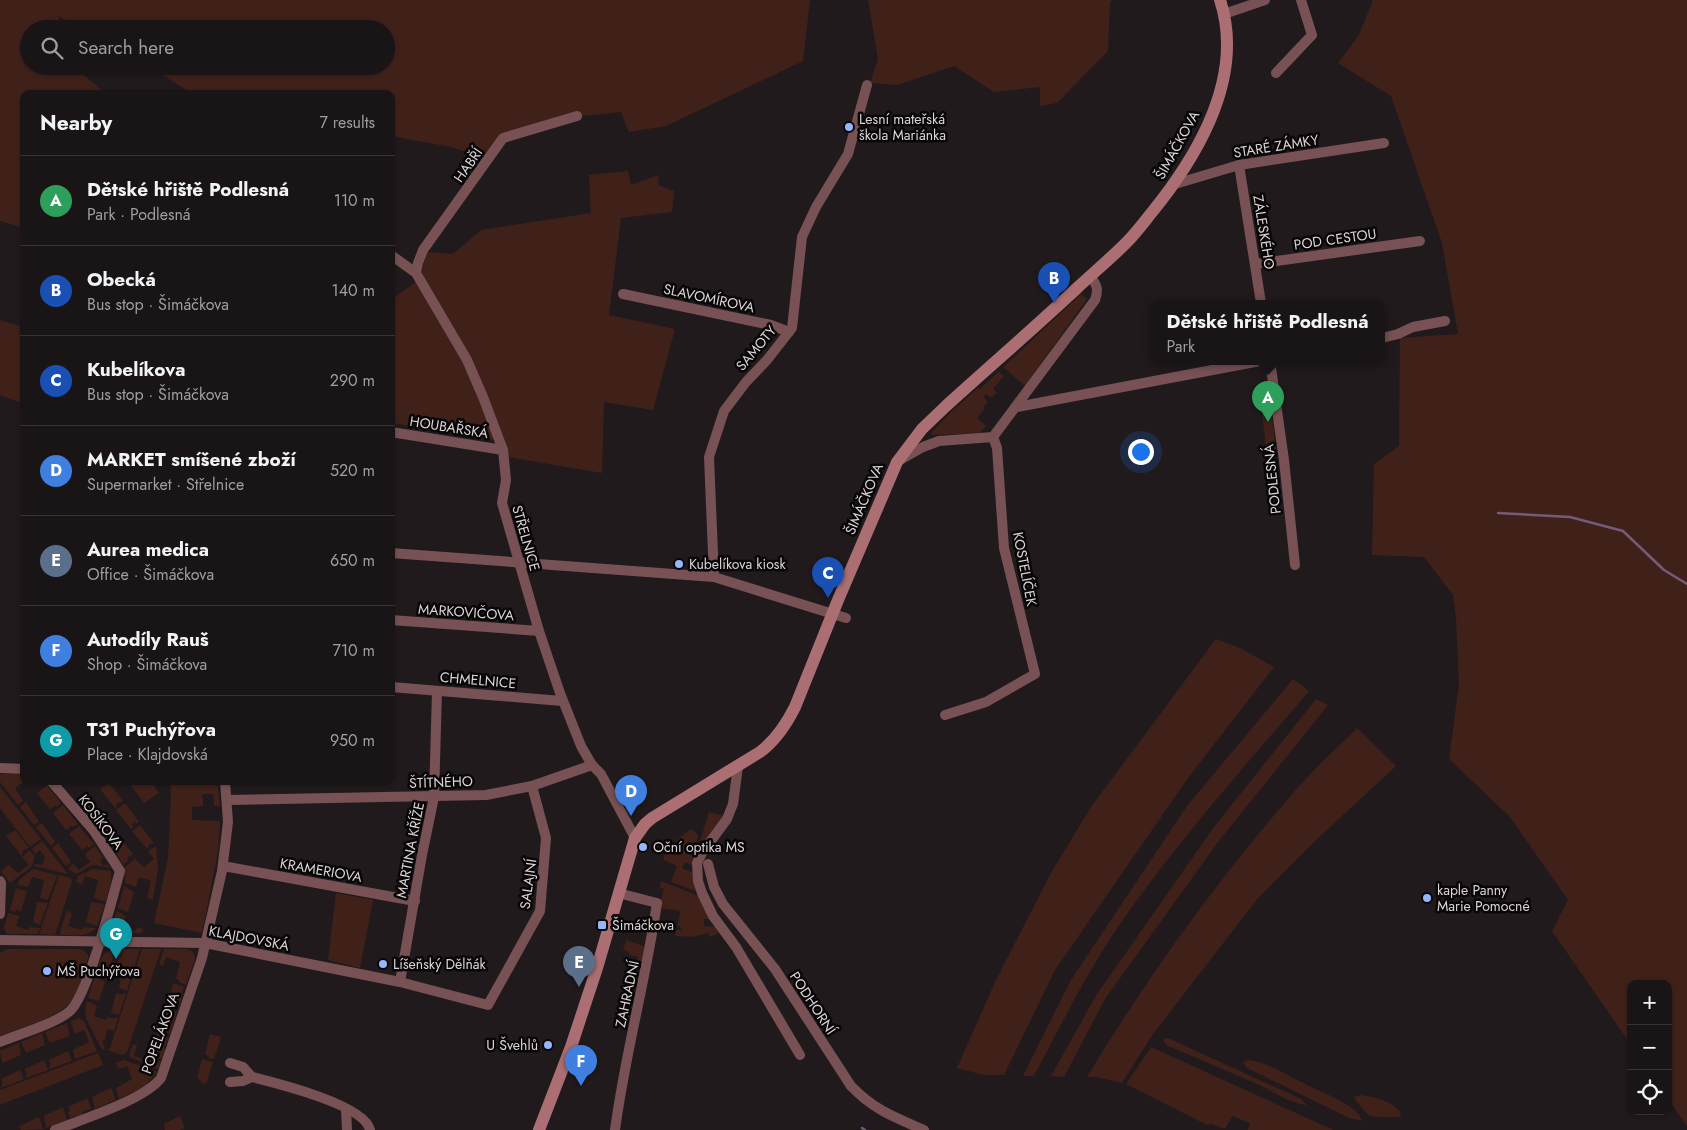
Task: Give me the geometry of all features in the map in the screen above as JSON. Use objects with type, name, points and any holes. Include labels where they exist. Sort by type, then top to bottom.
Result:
[{"type":"street","name":"ŠIMÁČKOVA","points":[[539,1130],[571,1047],[597,968],[635,838],[652,818],[772,743],[788,721],[897,462],[922,429],[946,406],[1129,240],[1175,184],[1207,127],[1219,96],[1226,65],[1228,39],[1220,0]]},
{"type":"street","points":[[1224,14],[1265,0]]},
{"type":"street","points":[[1276,73],[1312,34],[1301,0]]},
{"type":"street","name":"SAMOTY","points":[[714,577],[709,457],[724,411],[792,328],[802,237],[816,207],[848,154],[867,85]]},
{"type":"street","name":"HABŘÍ","points":[[416,273],[423,250],[503,138],[577,116]]},
{"type":"street","name":"STARÉ ZÁMKY","points":[[1175,184],[1239,165],[1384,143]]},
{"type":"street","name":"ZÁLESKÉHO","points":[[1239,165],[1261,300]]},
{"type":"street","name":"POD CESTOU","points":[[1255,264],[1420,241]]},
{"type":"street","name":"STŘELNICE","points":[[395,258],[416,273],[467,360],[484,398],[503,450],[506,480],[502,503],[562,701],[581,746],[592,765],[600,774],[635,838]]},
{"type":"street","points":[[993,437],[1095,300],[1098,291],[1097,284],[1090,276]]},
{"type":"street","name":"SLAVOMÍROVA","points":[[623,294],[771,325],[789,332]]},
{"type":"street","points":[[1385,337],[1413,327],[1445,321]]},
{"type":"street","points":[[1016,407],[1239,365]]},
{"type":"street","name":"PODLESNÁ","points":[[1271,365],[1284,460],[1295,565]]},
{"type":"street","name":"HOUBAŘSKÁ","points":[[395,433],[503,450]]},
{"type":"street","name":"ŠIMÁČKOVA","points":[[897,462],[923,447],[939,441],[993,437]]},
{"type":"street","name":"KOSTELÍČEK","points":[[945,716],[986,702],[1035,674],[1004,548],[997,448],[993,437]]},
{"type":"street","points":[[395,553],[714,577],[846,618]]},
{"type":"street","name":"MARKOVIČOVA","points":[[395,620],[540,631]]},
{"type":"street","name":"CHMELNICE","points":[[395,687],[562,701]]},
{"type":"street","name":"MARTINA KŘÍŽE","points":[[400,982],[434,797],[438,691]]},
{"type":"street","name":"ŠTÍTNÉHO","points":[[227,800],[434,797],[496,794],[532,786],[592,765]]},
{"type":"street","points":[[738,766],[733,804],[727,819],[702,853],[697,863],[698,881],[713,916],[736,947],[800,1055]]},
{"type":"street","points":[[0,768],[20,769]]},
{"type":"street","name":"KOSÍKOVA","points":[[0,1042],[59,1018],[69,1012],[79,1001],[100,941],[120,872],[94,831],[54,785]]},
{"type":"street","name":"POPELÁKOVA","points":[[55,1130],[143,1094],[156,1085],[161,1078],[202,958],[223,866],[228,822],[225,785]]},
{"type":"street","name":"SALAJNÍ","points":[[488,1005],[540,911],[546,838],[532,786]]},
{"type":"street","name":"PODHORNÍ","points":[[708,864],[714,886],[723,904],[775,969],[851,1086],[863,1099],[880,1112],[924,1130]]},
{"type":"street","name":"KRAMERIOVA","points":[[223,866],[415,901]]},
{"type":"street","points":[[0,881],[0,914]]},
{"type":"street","name":"ZAHRADNÍ","points":[[616,1130],[621,1089],[651,944],[657,903],[618,893]]},
{"type":"street","name":"KLAJDOVSKÁ","points":[[0,940],[205,943],[400,982],[488,1005]]},
{"type":"street","points":[[230,1063],[243,1067],[252,1077],[297,1089],[346,1109],[366,1121],[370,1130]]},
{"type":"street","points":[[230,1082],[244,1081],[252,1077]]},
{"type":"street","points":[[346,1109],[347,1130]]},
{"type":"shaded area","points":[[0,0],[810,0],[803,61],[666,126],[629,132],[621,112],[582,116],[566,114],[532,127],[500,135],[483,158],[451,147],[395,137],[395,90],[187,90],[162,75],[395,75],[395,20],[65,20],[58,16],[59,20],[20,20],[20,75],[83,75],[102,90],[20,90],[20,227],[0,221]]},
{"type":"shaded area","points":[[868,0],[1113,0],[1110,2],[1108,51],[1057,103],[1040,106],[1040,87],[994,92],[954,66],[897,85],[870,83],[878,59]]},
{"type":"shaded area","points":[[1373,0],[1687,0],[1687,1126],[1672,1105],[1672,980],[1627,980],[1627,1039],[1552,931],[1568,900],[1510,817],[1449,759],[1459,684],[1456,617],[1453,595],[1424,557],[1372,555],[1374,464],[1399,446],[1400,338],[1458,334],[1442,243],[1391,96],[1338,63],[1359,35]]},
{"type":"shaded area","points":[[628,171],[631,185],[659,175],[658,185],[674,191],[672,212],[621,218],[609,315],[675,329],[653,410],[604,402],[602,473],[508,457],[503,441],[395,424],[395,297],[417,281],[421,275],[427,252],[453,254],[481,230],[591,213],[589,175]]},
{"type":"shaded area","points":[[1081,294],[1087,299],[1025,386],[1003,367]]},
{"type":"shaded area","points":[[0,320],[20,326],[20,402],[0,395]]},
{"type":"shaded area","points":[[1002,368],[999,372],[1004,376],[993,389],[997,393],[991,398],[986,394],[983,397],[988,402],[977,418],[986,426],[979,433],[932,435],[931,433],[951,412],[978,388],[980,389]]},
{"type":"shaded area","points":[[1270,403],[1277,456],[1267,457],[1261,404]]},
{"type":"shaded area","points":[[1216,639],[1242,649],[1274,667],[1188,778],[1055,970],[1004,1075],[984,1075],[957,1068],[996,980],[1051,873],[1091,807]]},
{"type":"shaded area","points":[[1293,679],[1309,691],[1164,864],[1120,924],[1096,961],[1034,1076],[1023,1076],[1071,980],[1187,806]]},
{"type":"shaded area","points":[[1316,699],[1328,705],[1218,842],[1105,999],[1064,1077],[1051,1076],[1097,994],[1214,827]]},
{"type":"shaded area","points":[[1357,728],[1396,766],[1314,842],[1258,898],[1153,1034],[1122,1083],[1096,1077],[1087,1077],[1159,965],[1211,894],[1266,824],[1295,791]]},
{"type":"shaded area","points":[[0,774],[20,774],[20,784],[15,788],[23,801],[18,805],[0,782]]},
{"type":"shaded area","points":[[47,785],[61,803],[50,809],[37,793]]},
{"type":"shaded area","points":[[106,785],[111,785],[123,801],[116,804],[115,808],[100,789]]},
{"type":"shaded area","points":[[131,785],[153,785],[159,793],[144,803]]},
{"type":"shaded area","points":[[170,785],[217,785],[220,806],[214,806],[213,794],[203,794],[201,797],[203,798],[203,806],[192,807],[192,820],[220,821],[218,852],[202,933],[154,923],[168,858]]},
{"type":"shaded area","points":[[0,787],[41,839],[30,847],[0,808]]},
{"type":"shaded area","points":[[88,797],[101,812],[93,822],[79,804]]},
{"type":"shaded area","points":[[26,802],[39,822],[34,825],[20,807]]},
{"type":"shaded area","points":[[125,803],[139,822],[132,824],[133,827],[131,829],[116,810]]},
{"type":"shaded area","points":[[63,805],[78,824],[73,827],[72,825],[66,830],[53,813]]},
{"type":"shaded area","points":[[709,812],[726,816],[700,855],[699,845]]},
{"type":"shaded area","points":[[103,817],[117,833],[109,843],[95,824]]},
{"type":"shaded area","points":[[42,823],[55,842],[51,846],[36,827]]},
{"type":"shaded area","points":[[140,825],[154,843],[148,845],[147,849],[132,831]]},
{"type":"shaded area","points":[[79,826],[94,844],[82,850],[69,834]]},
{"type":"shaded area","points":[[691,829],[698,835],[697,854],[695,854],[692,865],[685,862],[682,868],[693,873],[698,892],[671,882],[677,866],[663,860],[666,851],[673,855],[681,844],[676,840]]},
{"type":"shaded area","points":[[15,830],[29,848],[22,851],[21,855],[6,836]]},
{"type":"shaded area","points":[[120,838],[133,854],[127,858],[129,860],[123,865],[111,845]]},
{"type":"shaded area","points":[[42,841],[68,874],[34,866],[36,864],[42,865],[45,857],[40,850],[35,854],[32,849]]},
{"type":"shaded area","points":[[58,843],[71,862],[66,866],[52,848]]},
{"type":"shaded area","points":[[95,846],[103,858],[100,860],[103,866],[107,864],[110,868],[93,865],[75,873],[68,868],[74,864],[79,870],[90,862],[85,854]]},
{"type":"shaded area","points":[[156,846],[158,868],[153,900],[147,898],[151,881],[139,877],[136,887],[125,883],[124,868],[135,859],[144,867],[154,859],[148,851]]},
{"type":"shaded area","points":[[30,850],[35,857],[31,867],[10,883],[1,871],[9,865],[18,873],[29,865],[22,857]]},
{"type":"shaded area","points":[[33,869],[57,875],[48,900],[40,898],[44,880],[32,877],[28,887],[17,885],[19,880]]},
{"type":"shaded area","points":[[93,869],[111,871],[111,883],[106,902],[94,898],[98,880],[85,876],[82,885],[76,882],[78,876]]},
{"type":"shaded area","points":[[59,875],[71,878],[72,881],[55,935],[39,934]]},
{"type":"shaded area","points":[[661,881],[699,896],[711,919],[704,919],[704,926],[716,927],[719,933],[710,937],[708,933],[692,937],[676,936],[676,930],[681,930],[681,927],[677,926],[681,911],[659,908],[664,889],[660,888]]},
{"type":"shaded area","points":[[124,886],[134,892],[128,912],[118,908]]},
{"type":"shaded area","points":[[16,888],[27,891],[21,911],[16,910],[15,912],[10,910]]},
{"type":"shaded area","points":[[336,893],[373,900],[360,968],[328,960]]},
{"type":"shaded area","points":[[37,902],[48,903],[40,925],[33,922]]},
{"type":"shaded area","points":[[91,902],[105,904],[97,926],[86,922]]},
{"type":"shaded area","points":[[67,910],[72,914],[68,926],[82,930],[83,927],[96,928],[84,935],[61,935],[60,932]]},
{"type":"shaded area","points":[[117,911],[126,916],[123,927],[135,931],[137,927],[143,929],[142,933],[118,934],[113,931],[112,925]]},
{"type":"shaded area","points":[[8,913],[19,916],[16,926],[28,930],[30,927],[40,928],[37,934],[7,934],[4,928]]},
{"type":"shaded area","points":[[626,940],[647,947],[644,962],[638,961],[638,957],[630,955],[627,951],[623,950]]},
{"type":"shaded area","points":[[8,949],[77,949],[84,950],[88,958],[78,989],[68,1005],[50,1017],[0,1036],[0,953]]},
{"type":"shaded area","points":[[116,949],[112,961],[117,963],[124,949],[140,949],[127,991],[119,988],[122,971],[110,967],[107,977],[96,973],[104,954]]},
{"type":"shaded area","points":[[142,949],[161,949],[127,1052],[122,1055],[107,1050],[110,1048]]},
{"type":"shaded area","points":[[164,949],[187,949],[193,952],[195,958],[186,985],[176,979],[180,962],[166,957],[163,966],[159,964]]},
{"type":"shaded area","points":[[95,976],[105,982],[99,1001],[88,998]]},
{"type":"shaded area","points":[[173,983],[185,987],[178,1009],[168,1004]]},
{"type":"shaded area","points":[[116,993],[126,994],[119,1015],[111,1013]]},
{"type":"shaded area","points":[[87,1001],[97,1006],[94,1016],[106,1020],[108,1017],[118,1018],[114,1031],[107,1029],[105,1039],[102,1041],[105,1048],[102,1050],[86,1018],[85,1008]]},
{"type":"shaded area","points":[[165,1008],[177,1012],[170,1034],[160,1029]]},
{"type":"shaded area","points":[[79,1018],[84,1021],[97,1051],[75,1059],[73,1050],[89,1042],[84,1030],[75,1034],[70,1022]]},
{"type":"shaded area","points":[[67,1023],[70,1036],[50,1043],[45,1032]]},
{"type":"shaded area","points":[[42,1033],[45,1045],[26,1053],[21,1042]]},
{"type":"shaded area","points":[[157,1033],[169,1037],[162,1059],[154,1057],[155,1054],[152,1053]]},
{"type":"shaded area","points":[[210,1034],[221,1037],[214,1059],[208,1058],[209,1056],[205,1054]]},
{"type":"shaded area","points":[[1168,1038],[1301,1099],[1307,1105],[1288,1100],[1257,1084],[1168,1046],[1164,1039]]},
{"type":"shaded area","points":[[19,1043],[21,1055],[2,1063],[0,1051]]},
{"type":"shaded area","points":[[133,1044],[137,1045],[134,1056],[147,1061],[148,1058],[161,1062],[158,1069],[130,1057]]},
{"type":"shaded area","points":[[1151,1047],[1334,1130],[1248,1130],[1250,1123],[1232,1116],[1225,1129],[1211,1124],[1207,1125],[1126,1084]]},
{"type":"shaded area","points":[[68,1051],[72,1061],[50,1069],[49,1060]]},
{"type":"shaded area","points":[[98,1053],[103,1065],[0,1105],[0,1090]]},
{"type":"shaded area","points":[[202,1059],[213,1062],[206,1084],[197,1079]]},
{"type":"shaded area","points":[[44,1060],[48,1070],[26,1078],[25,1069]]},
{"type":"shaded area","points":[[124,1060],[157,1072],[145,1086],[119,1099],[116,1088],[132,1079],[127,1066],[118,1069],[116,1063]]},
{"type":"shaded area","points":[[1248,1060],[1269,1066],[1341,1101],[1352,1108],[1362,1121],[1349,1118],[1247,1068],[1243,1062]]},
{"type":"shaded area","points":[[20,1070],[24,1079],[1,1088],[3,1084],[1,1079]]},
{"type":"shaded area","points":[[111,1088],[116,1100],[95,1109],[92,1097]]},
{"type":"shaded area","points":[[1362,1095],[1389,1103],[1398,1110],[1401,1114],[1400,1117],[1378,1117],[1369,1114],[1364,1111],[1354,1097]]},
{"type":"shaded area","points":[[87,1098],[92,1110],[90,1109],[82,1112],[83,1114],[70,1118],[68,1107]]},
{"type":"shaded area","points":[[63,1107],[67,1120],[46,1128],[44,1116]]},
{"type":"shaded area","points":[[180,1116],[185,1128],[165,1130],[164,1124]]},
{"type":"shaded area","points":[[39,1117],[43,1129],[21,1130],[19,1126]]},
{"type":"waterway","points":[[1498,513],[1570,517],[1623,531],[1664,570],[1687,584]]},
{"type":"place","name":"Lesní mateřská škola Mariánka","points":[[849,127]]},
{"type":"place","name":"Obecká","points":[[1054,303]]},
{"type":"place","name":"Dětské hřiště Podlesná","points":[[1268,422]]},
{"type":"place","name":"Kubelíkova kiosk","points":[[679,564]]},
{"type":"place","name":"Kubelíkova","points":[[828,598]]},
{"type":"place","name":"MARKET smíšené zboží","points":[[631,816]]},
{"type":"place","name":"Oční optika MS","points":[[643,847]]},
{"type":"place","name":"kaple Panny Marie Pomocné","points":[[1427,898]]},
{"type":"place","name":"Šimáčkova","points":[[602,925]]},
{"type":"place","name":"T31 Puchýřova","points":[[116,959]]},
{"type":"place","name":"Líšeňský Dělňák","points":[[383,964]]},
{"type":"place","name":"MŠ Puchýřova","points":[[47,971]]},
{"type":"place","name":"Aurea medica","points":[[579,987]]},
{"type":"place","name":"U Švehlů","points":[[548,1045]]},
{"type":"place","name":"Autodíly Rauš","points":[[581,1086]]}]
